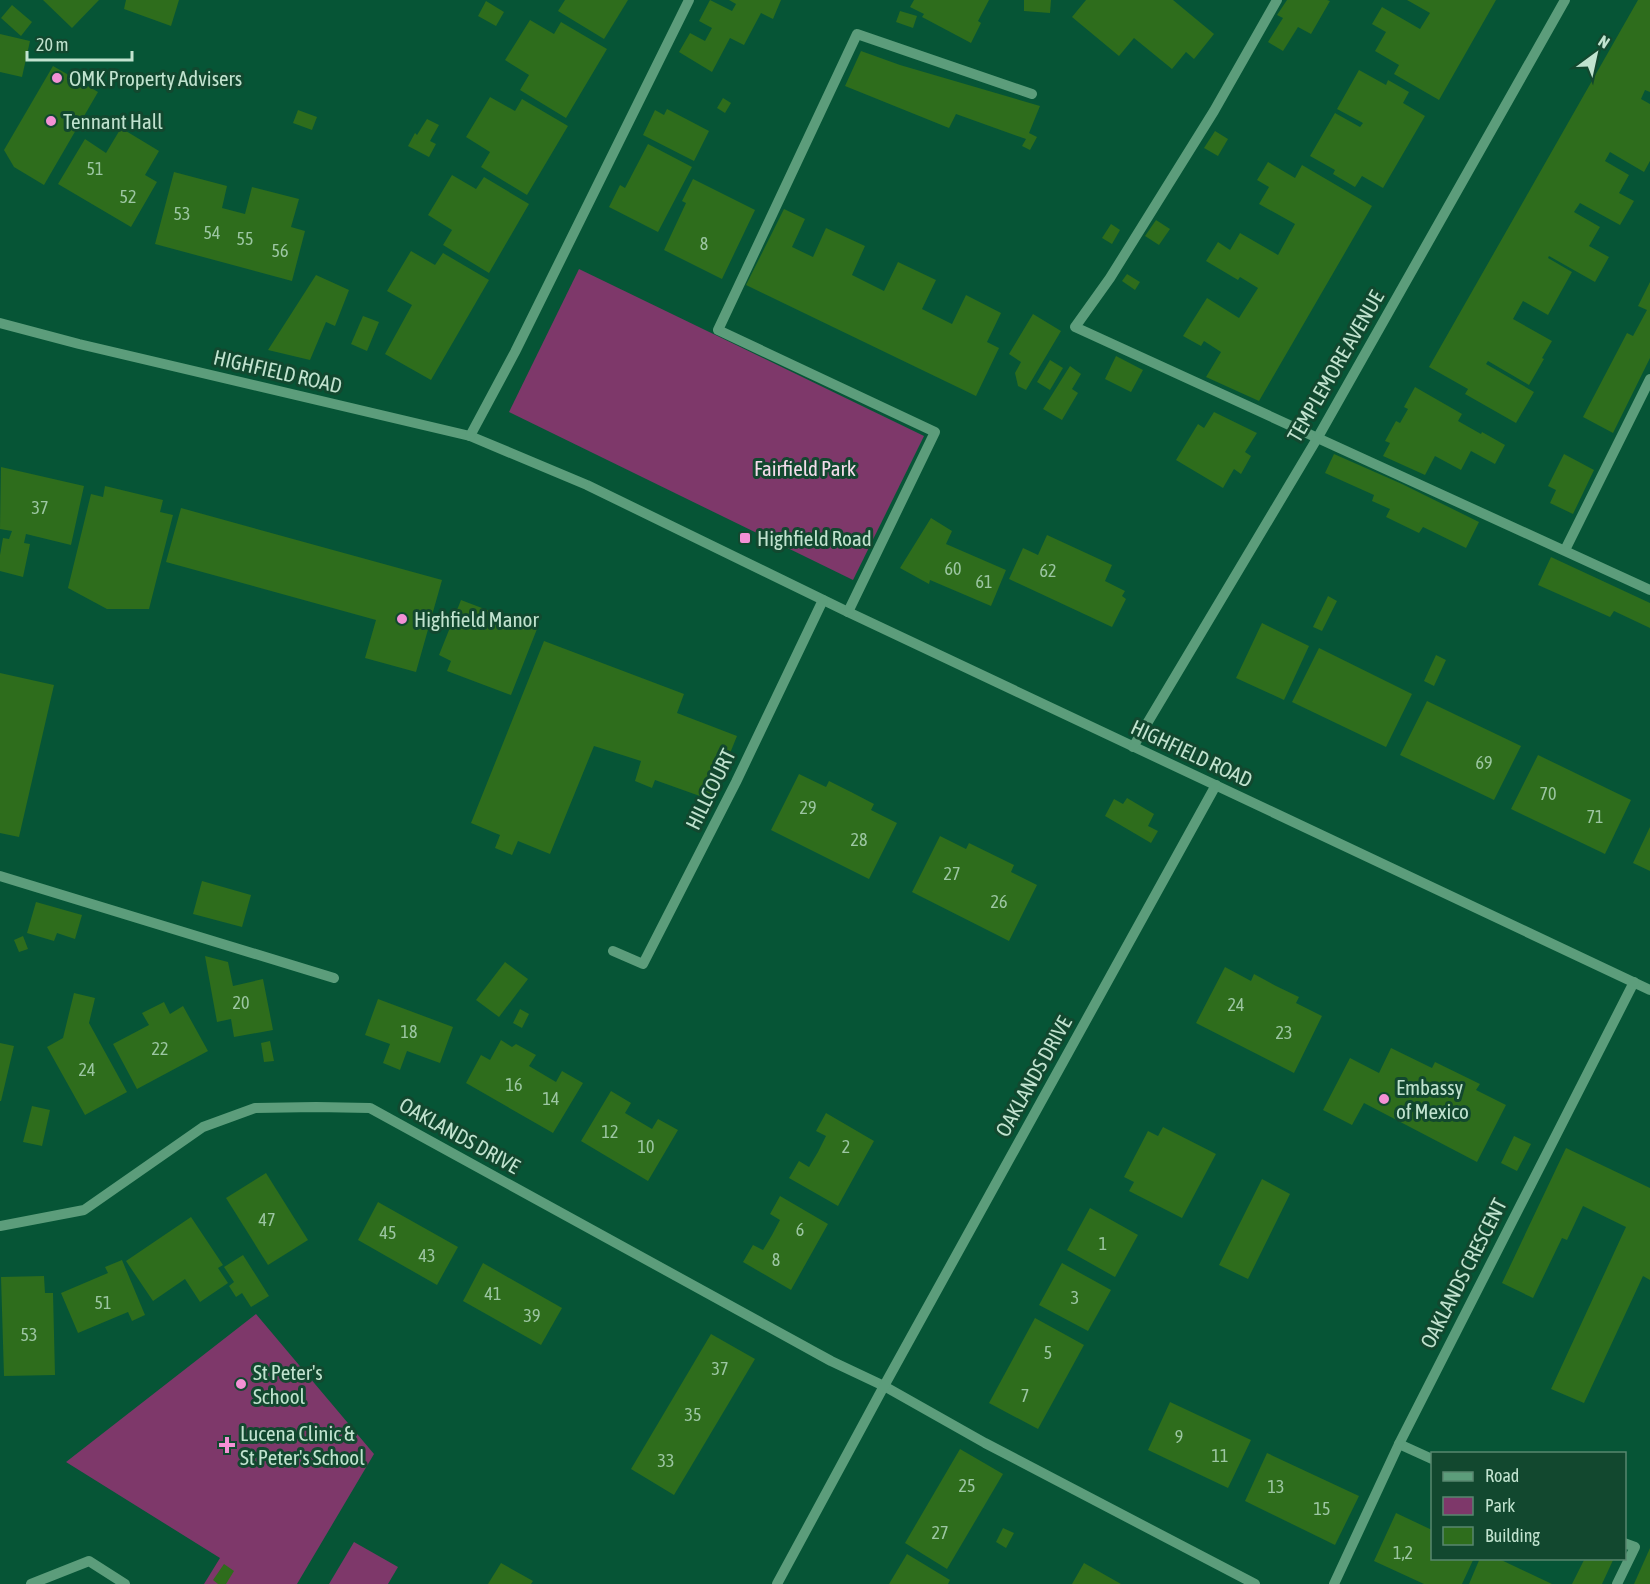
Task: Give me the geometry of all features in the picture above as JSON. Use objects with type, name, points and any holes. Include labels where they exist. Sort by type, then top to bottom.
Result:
[{"type":"street","points":[[470,436],[515,352],[689,0]]},
{"type":"street","points":[[1277,0],[1214,111],[1110,278],[1075,327],[1650,590]]},
{"type":"street","name":"TEMPLEMORE AVENUE","points":[[1132,747],[1318,437],[1565,0]]},
{"type":"street","points":[[848,612],[936,432],[718,330],[857,34],[1032,94]]},
{"type":"street","name":"HIGHFIELD ROAD","points":[[0,323],[79,344],[470,436],[587,485],[1132,747],[1650,990]]},
{"type":"street","points":[[1565,550],[1650,379]]},
{"type":"street","name":"HILLCOURT","points":[[613,951],[643,964],[736,782],[823,600]]},
{"type":"street","name":"OAKLANDS DRIVE","points":[[777,1584],[1216,785]]},
{"type":"street","points":[[0,876],[334,978]]},
{"type":"street","name":"OAKLANDS CRESCENT","points":[[1334,1584],[1399,1444],[1634,982]]},
{"type":"street","name":"OAKLANDS DRIVE","points":[[0,1226],[84,1210],[203,1127],[255,1108],[370,1108],[831,1361],[884,1386],[986,1443],[1255,1584]]},
{"type":"street","points":[[1399,1444],[1431,1459]]},
{"type":"street","points":[[1617,1584],[1635,1547],[1626,1544]]},
{"type":"street","points":[[31,1584],[89,1561],[124,1584]]},
{"type":"green space","name":"Fairfield Park","points":[[579,269],[924,436],[853,580],[509,412]]},
{"type":"green space","name":"St Peter's School","points":[[256,1314],[374,1454],[297,1584],[204,1584],[220,1558],[66,1462]]},
{"type":"green space","points":[[354,1542],[398,1567],[388,1584],[329,1584]]},
{"type":"building","points":[[43,0],[99,0],[72,28]]},
{"type":"building","points":[[126,0],[179,0],[171,26],[124,9]]},
{"type":"building","points":[[565,0],[628,0],[604,39],[558,11]]},
{"type":"building","points":[[710,0],[732,11],[736,4],[729,0],[781,0],[773,19],[761,13],[744,45],[730,38],[712,72],[679,52],[690,33],[705,41],[712,28],[699,21]]},
{"type":"building","points":[[914,0],[989,0],[978,21],[981,23],[971,43],[922,17],[924,14],[910,7]]},
{"type":"building","points":[[1024,0],[1051,0],[1050,13],[1024,11]]},
{"type":"building","points":[[1086,0],[1173,0],[1214,34],[1194,59],[1186,52],[1172,69],[1134,38],[1119,56],[1072,17]]},
{"type":"building","points":[[1287,0],[1330,1],[1311,34],[1298,27],[1283,51],[1268,42],[1283,18],[1277,15]]},
{"type":"building","points":[[1407,0],[1496,0],[1439,100],[1394,74],[1399,65],[1375,51],[1386,32],[1372,24],[1382,7],[1420,29],[1430,13]]},
{"type":"building","points":[[1638,0],[1650,0],[1650,92],[1645,90],[1641,99],[1650,104],[1650,161],[1644,172],[1610,152],[1605,161],[1629,175],[1619,193],[1634,201],[1620,225],[1580,203],[1574,212],[1600,227],[1589,246],[1609,257],[1595,282],[1549,256],[1548,258],[1572,272],[1548,315],[1523,301],[1513,319],[1552,341],[1529,385],[1488,361],[1486,364],[1534,392],[1516,423],[1465,394],[1468,389],[1429,367]]},
{"type":"building","points":[[486,1],[504,12],[496,26],[478,16]]},
{"type":"building","points":[[12,5],[32,22],[21,36],[1,18]]},
{"type":"building","points":[[900,11],[917,16],[913,28],[896,22]]},
{"type":"building","points":[[530,20],[554,34],[561,22],[607,49],[566,118],[520,90],[529,75],[505,60]]},
{"type":"building","points":[[0,34],[30,41],[22,77],[0,72]]},
{"type":"building","points":[[861,51],[900,65],[1040,106],[1029,133],[1037,137],[1030,150],[1022,146],[1026,139],[956,114],[949,128],[845,86]]},
{"type":"building","name":"Tennant Hall","points":[[53,66],[98,92],[44,185],[14,167],[4,150]]},
{"type":"building","points":[[1359,70],[1386,85],[1388,80],[1409,92],[1403,103],[1425,116],[1383,188],[1362,176],[1355,187],[1333,174],[1335,170],[1310,156],[1335,113],[1360,127],[1363,123],[1337,109]]},
{"type":"building","points":[[490,97],[515,111],[522,99],[568,126],[527,195],[481,167],[490,152],[466,137]]},
{"type":"building","points":[[723,98],[731,103],[725,113],[717,108]]},
{"type":"building","points":[[667,109],[709,131],[694,161],[643,135],[655,110],[664,115]]},
{"type":"building","points":[[298,110],[317,117],[312,130],[293,123]]},
{"type":"building","points":[[427,119],[439,125],[430,141],[436,144],[429,157],[408,146]]},
{"type":"building","points":[[121,128],[159,151],[145,175],[157,182],[131,227],[58,184],[85,139],[106,153]]},
{"type":"building","points":[[1215,131],[1228,139],[1218,156],[1204,148]]},
{"type":"building","points":[[648,144],[692,167],[658,232],[609,207],[620,185],[625,188]]},
{"type":"building","points":[[1268,162],[1295,178],[1302,165],[1372,206],[1259,401],[1206,377],[1221,352],[1204,341],[1201,346],[1183,336],[1207,298],[1239,318],[1258,288],[1240,277],[1238,280],[1206,261],[1218,242],[1230,250],[1240,233],[1278,255],[1295,224],[1259,204],[1269,187],[1257,180]]},
{"type":"building","points":[[174,172],[227,186],[222,208],[245,214],[252,187],[299,199],[291,227],[305,231],[292,281],[155,244]]},
{"type":"building","points":[[452,175],[476,189],[484,177],[529,204],[489,273],[443,245],[452,230],[428,215]]},
{"type":"building","points":[[693,179],[755,210],[722,279],[664,250],[686,203],[682,201]]},
{"type":"building","points":[[784,209],[805,219],[792,247],[813,257],[826,228],[865,246],[852,275],[884,291],[898,262],[936,280],[922,309],[952,324],[966,295],[1001,313],[987,342],[999,348],[976,396],[746,285]]},
{"type":"building","points":[[1156,220],[1170,229],[1159,245],[1145,236]]},
{"type":"building","points":[[1111,224],[1120,230],[1112,244],[1102,238]]},
{"type":"building","points":[[411,251],[435,265],[443,253],[489,280],[431,380],[385,354],[412,305],[387,291]]},
{"type":"building","points":[[1127,274],[1140,282],[1135,290],[1122,281]]},
{"type":"building","points":[[316,275],[349,290],[335,326],[326,322],[310,360],[268,350]]},
{"type":"building","points":[[1650,282],[1650,358],[1613,433],[1583,417],[1627,333],[1633,336],[1647,310],[1638,306]]},
{"type":"building","points":[[1033,314],[1061,331],[1026,390],[1018,386],[1015,373],[1021,362],[1009,354]]},
{"type":"building","points":[[363,316],[379,322],[367,351],[351,344]]},
{"type":"building","points":[[1116,356],[1143,370],[1131,392],[1105,379]]},
{"type":"building","points":[[1050,360],[1063,368],[1050,390],[1037,382]]},
{"type":"building","points":[[1070,366],[1081,374],[1072,389],[1078,393],[1062,420],[1043,409]]},
{"type":"building","points":[[1415,387],[1462,414],[1458,421],[1505,445],[1495,464],[1471,451],[1461,470],[1435,456],[1425,475],[1383,456],[1390,443],[1385,441],[1396,421],[1400,423],[1408,409],[1404,407]]},
{"type":"building","points":[[1214,412],[1257,433],[1245,452],[1251,456],[1241,474],[1234,469],[1223,488],[1176,460],[1198,424],[1204,428]]},
{"type":"building","points":[[1334,454],[1479,522],[1466,548],[1423,527],[1419,533],[1386,517],[1390,509],[1372,501],[1374,495],[1325,473]]},
{"type":"building","points":[[1564,454],[1594,470],[1573,514],[1550,503],[1556,490],[1548,486]]},
{"type":"building","points":[[1,467],[84,486],[71,545],[26,534],[24,543],[30,544],[23,577],[0,571],[3,538],[9,539],[12,531],[0,529]]},
{"type":"building","points":[[105,486],[163,500],[160,512],[173,515],[149,609],[107,609],[68,588],[91,494],[103,497]]},
{"type":"building","points":[[181,508],[442,580],[416,672],[365,658],[376,620],[166,562]]},
{"type":"building","points":[[931,518],[952,531],[946,544],[1006,570],[991,606],[930,580],[929,584],[900,568]]},
{"type":"building","points":[[1047,535],[1112,565],[1105,581],[1125,591],[1122,596],[1126,599],[1112,627],[1009,579],[1023,548],[1038,555]]},
{"type":"building","points":[[1551,557],[1650,603],[1650,628],[1614,611],[1610,617],[1538,585]]},
{"type":"building","points":[[1328,596],[1337,601],[1322,631],[1313,627]]},
{"type":"building","points":[[461,600],[537,629],[511,695],[447,671],[451,661],[439,655]]},
{"type":"building","points":[[1262,623],[1309,646],[1284,700],[1236,678]]},
{"type":"building","points":[[544,641],[684,694],[677,713],[737,736],[711,800],[655,780],[652,788],[635,781],[641,761],[594,746],[550,854],[518,841],[512,855],[495,848],[500,835],[471,823]]},
{"type":"building","points":[[1319,648],[1412,694],[1386,747],[1292,702]]},
{"type":"building","points":[[1436,655],[1446,660],[1434,686],[1424,681]]},
{"type":"building","points":[[0,673],[54,685],[19,837],[0,833]]},
{"type":"building","points":[[1427,701],[1521,746],[1494,800],[1400,755]]},
{"type":"building","points":[[1538,755],[1631,800],[1605,854],[1511,809]]},
{"type":"building","points":[[799,774],[826,787],[829,781],[874,804],[871,810],[897,823],[869,879],[771,830]]},
{"type":"building","points":[[1127,798],[1154,814],[1148,826],[1158,831],[1151,843],[1105,816],[1114,799],[1123,804]]},
{"type":"building","points":[[1650,827],[1650,871],[1633,863]]},
{"type":"building","points":[[940,836],[966,849],[969,843],[1014,865],[1011,872],[1037,885],[1009,941],[912,892]]},
{"type":"building","points":[[202,881],[251,895],[242,927],[193,914]]},
{"type":"building","points":[[36,902],[82,915],[75,939],[57,933],[54,941],[27,933]]},
{"type":"building","points":[[23,936],[28,949],[19,952],[14,940]]},
{"type":"building","points":[[205,956],[228,962],[233,986],[263,979],[273,1030],[234,1037],[231,1019],[217,1022]]},
{"type":"building","points":[[505,962],[528,979],[499,1017],[476,1000]]},
{"type":"building","points":[[1225,967],[1251,981],[1254,974],[1299,997],[1296,1003],[1322,1016],[1294,1073],[1196,1023]]},
{"type":"building","points":[[74,993],[95,998],[89,1023],[127,1092],[85,1115],[47,1047],[63,1038]]},
{"type":"building","points":[[378,999],[453,1027],[440,1063],[407,1051],[400,1070],[383,1063],[390,1044],[365,1035]]},
{"type":"building","points":[[164,1002],[170,1014],[183,1006],[208,1051],[137,1089],[113,1044],[149,1025],[142,1013]]},
{"type":"building","points":[[520,1009],[529,1014],[522,1028],[513,1023]]},
{"type":"building","points":[[501,1040],[512,1047],[516,1044],[536,1055],[529,1066],[556,1082],[562,1071],[583,1083],[553,1133],[466,1083],[481,1055],[490,1060]]},
{"type":"building","points":[[270,1041],[274,1061],[264,1062],[261,1043]]},
{"type":"building","points":[[0,1043],[14,1046],[1,1101],[0,1101]]},
{"type":"building","points":[[1391,1048],[1432,1068],[1435,1062],[1480,1084],[1476,1090],[1506,1105],[1477,1162],[1364,1103],[1352,1125],[1323,1110],[1350,1058],[1379,1073]]},
{"type":"building","points":[[611,1091],[631,1103],[625,1113],[652,1129],[658,1119],[678,1130],[648,1181],[581,1141]]},
{"type":"building","points":[[32,1106],[50,1110],[42,1146],[23,1142]]},
{"type":"building","points":[[826,1113],[874,1141],[838,1206],[789,1178],[799,1161],[809,1167],[818,1152],[826,1136],[816,1131]]},
{"type":"building","points":[[1163,1127],[1216,1154],[1182,1218],[1129,1191],[1134,1182],[1124,1177],[1148,1131],[1158,1136]]},
{"type":"building","points":[[1514,1136],[1531,1144],[1517,1171],[1501,1163]]},
{"type":"building","points":[[1566,1148],[1650,1188],[1650,1280],[1643,1276],[1584,1403],[1551,1389],[1626,1227],[1583,1206],[1567,1240],[1562,1238],[1533,1298],[1502,1283]]},
{"type":"building","points":[[266,1173],[308,1240],[268,1265],[226,1198]]},
{"type":"building","points":[[1262,1179],[1290,1194],[1248,1279],[1219,1265]]},
{"type":"building","points":[[780,1196],[828,1224],[791,1290],[743,1262],[753,1245],[763,1250],[772,1235],[780,1220],[770,1214]]},
{"type":"building","points":[[378,1202],[458,1247],[437,1285],[358,1240]]},
{"type":"building","points":[[1090,1208],[1138,1235],[1115,1277],[1067,1250]]},
{"type":"building","points":[[191,1217],[223,1265],[218,1268],[228,1283],[200,1302],[185,1279],[153,1301],[126,1261]]},
{"type":"building","points":[[243,1255],[269,1296],[251,1307],[242,1293],[236,1297],[229,1286],[234,1282],[224,1267]]},
{"type":"building","points":[[122,1260],[145,1315],[132,1321],[128,1312],[78,1333],[61,1293],[108,1273],[105,1267]]},
{"type":"building","points":[[483,1263],[562,1308],[541,1345],[463,1301]]},
{"type":"building","points":[[1062,1263],[1111,1290],[1088,1331],[1039,1305]]},
{"type":"building","points":[[44,1276],[45,1293],[53,1293],[55,1375],[4,1376],[1,1277]]},
{"type":"building","points":[[1035,1318],[1084,1345],[1038,1429],[989,1403]]},
{"type":"building","points":[[711,1334],[755,1359],[674,1495],[631,1469]]},
{"type":"building","points":[[1170,1402],[1251,1440],[1228,1488],[1148,1450]]},
{"type":"building","points":[[960,1449],[1003,1474],[947,1569],[905,1543]]},
{"type":"building","points":[[1267,1453],[1359,1496],[1335,1545],[1245,1501]]},
{"type":"building","points":[[1396,1513],[1431,1530],[1431,1560],[1473,1560],[1462,1584],[1424,1584],[1374,1561]]},
{"type":"building","points":[[1003,1528],[1014,1533],[1006,1548],[996,1542]]},
{"type":"building","points":[[1650,1548],[1650,1584],[1634,1584]]},
{"type":"building","points":[[907,1554],[950,1580],[948,1584],[889,1584]]},
{"type":"building","points":[[1479,1560],[1501,1560],[1552,1584],[1469,1584]]},
{"type":"building","points":[[1584,1560],[1613,1560],[1602,1584],[1572,1584]]},
{"type":"building","points":[[501,1563],[533,1581],[531,1584],[488,1584]]},
{"type":"building","points":[[1084,1563],[1121,1584],[1072,1584]]},
{"type":"building","points":[[224,1564],[234,1571],[226,1584],[218,1584],[213,1580]]},
{"type":"place","name":"OMK Property Advisers","points":[[57,78]]},
{"type":"place","name":"Tennant Hall","points":[[51,121]]},
{"type":"place","name":"Highfield Road","points":[[745,538]]},
{"type":"place","name":"Highfield Manor","points":[[402,619]]},
{"type":"place","name":"Embassy of Mexico","points":[[1384,1099]]},
{"type":"place","name":"St Peter's School","points":[[241,1384]]},
{"type":"place","name":"Lucena Clinic & St Peter's School","points":[[227,1445]]}]
